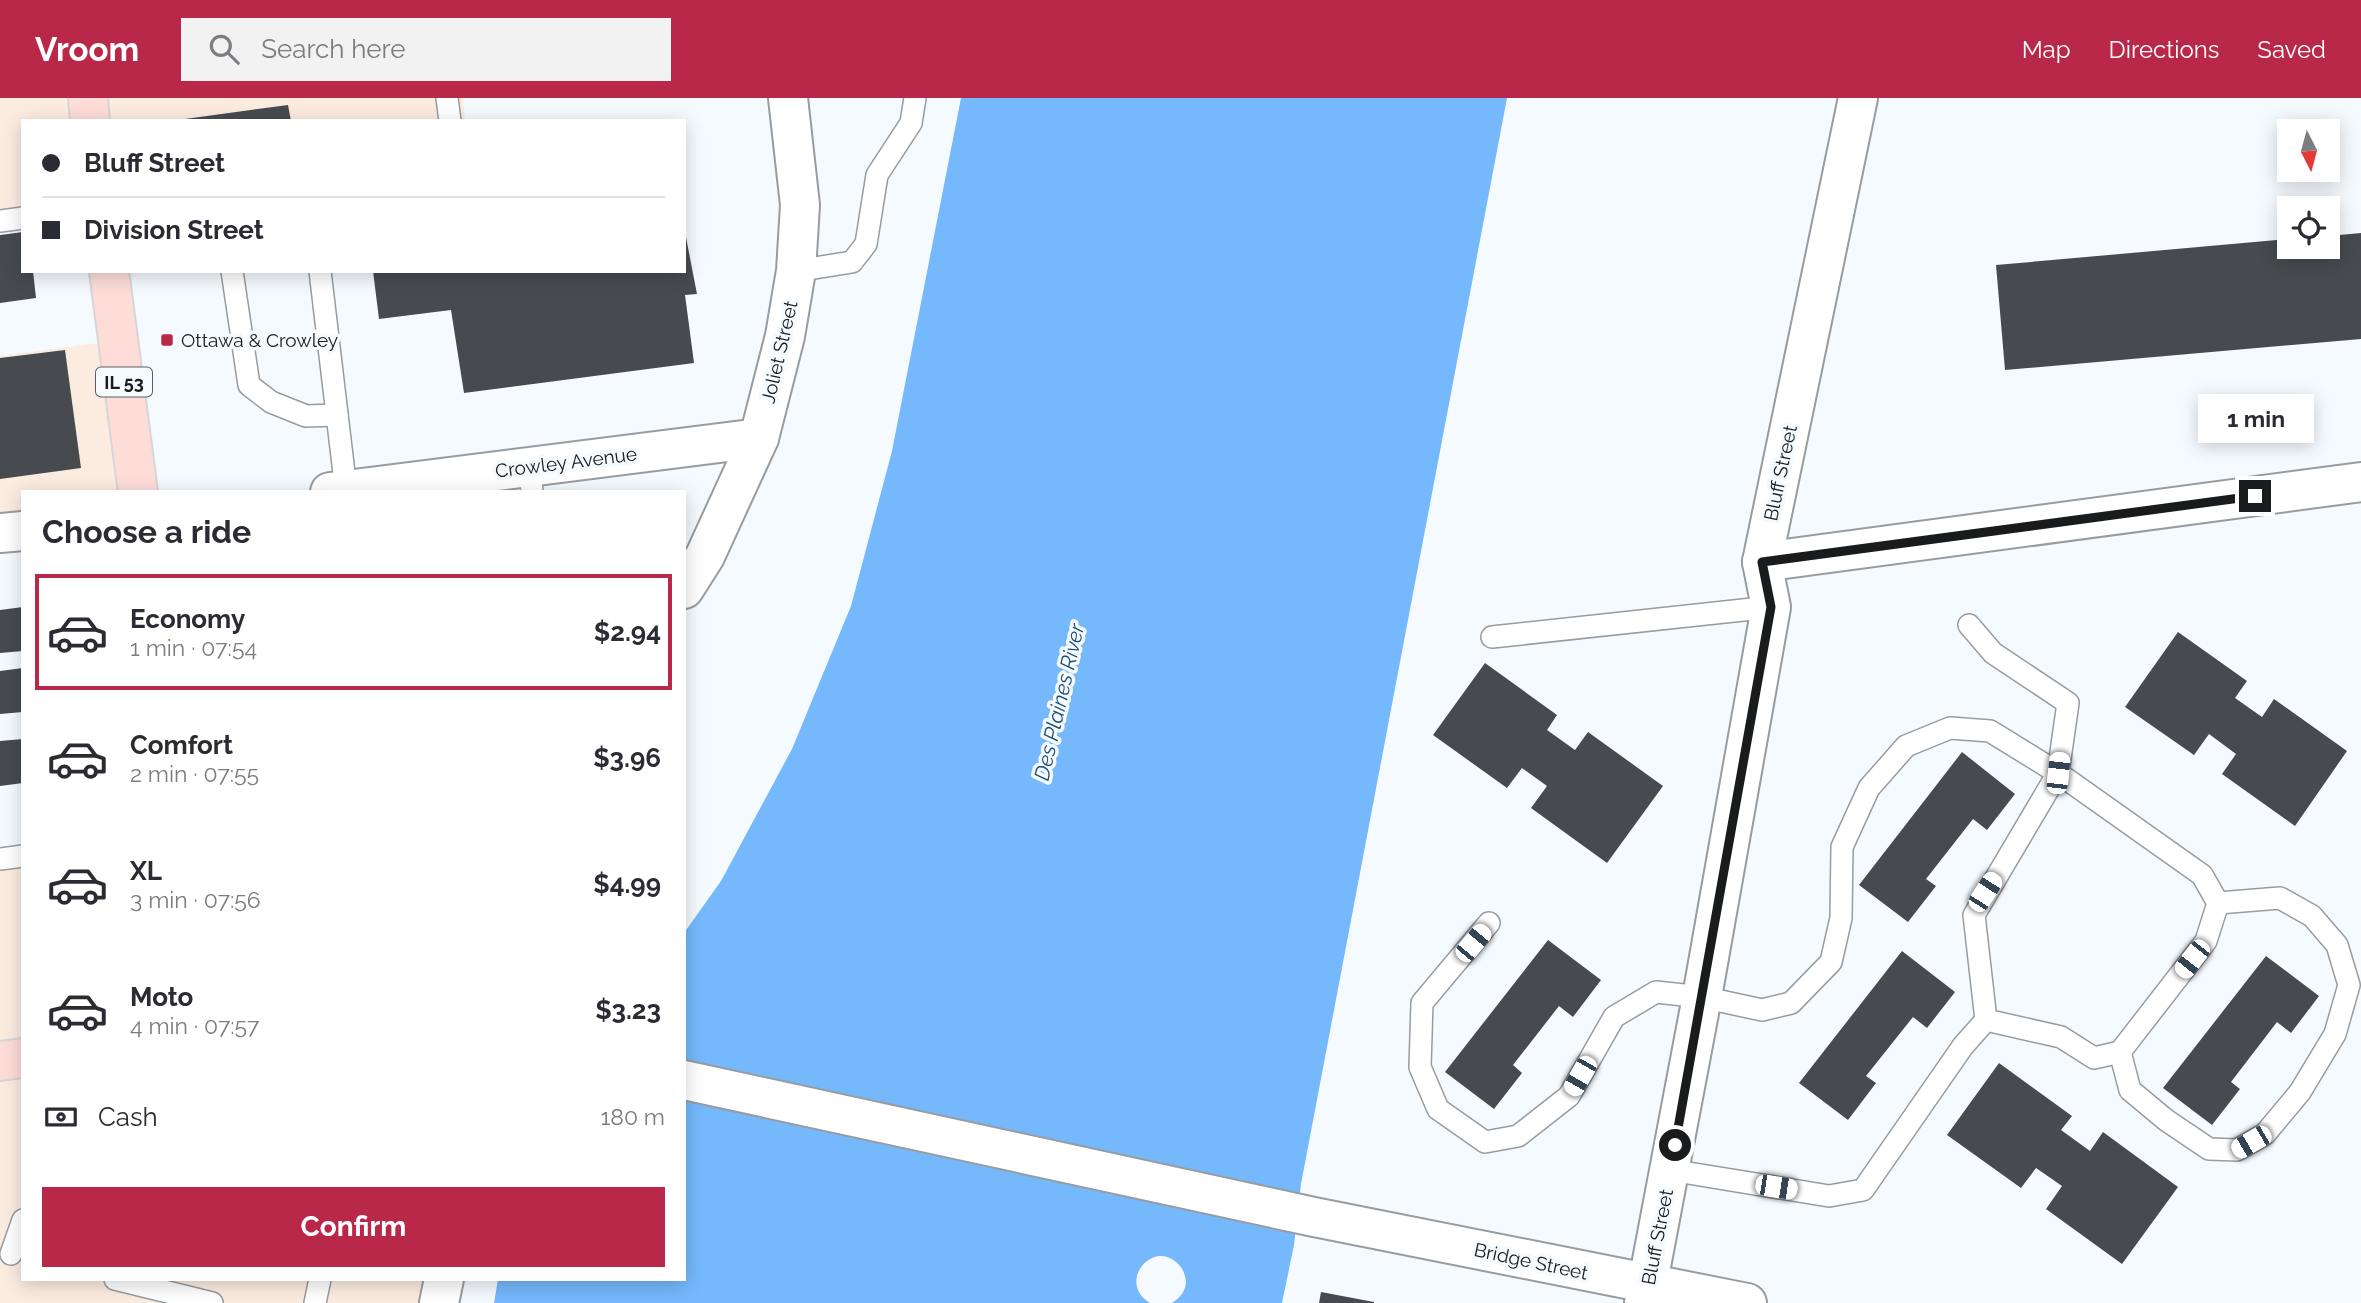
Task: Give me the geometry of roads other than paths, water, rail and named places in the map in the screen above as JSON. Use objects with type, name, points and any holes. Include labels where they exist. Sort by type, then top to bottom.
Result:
[{"type":"main road","points":[[88,98],[90,119]]},
{"type":"main road","name":"IL 53","points":[[109,273],[138,490]]},
{"type":"main road","points":[[0,1061],[21,1058]]},
{"type":"street","name":"Joliet Street","points":[[686,586],[705,556],[759,438],[785,336],[796,271],[800,205],[788,98]]},
{"type":"street","name":"Bluff Street","points":[[1646,1294],[1771,607],[1762,562],[1858,98]]},
{"type":"street","name":"Crowley Avenue","points":[[356,490],[531,480],[759,438]]},
{"type":"street","points":[[1762,562],[2361,482]]},
{"type":"street","points":[[0,533],[21,531]]},
{"type":"street","name":"Bridge Street","points":[[686,1080],[1314,1217],[1646,1294],[1747,1303]]},
{"type":"street","points":[[439,1303],[444,1281]]},
{"type":"lane","points":[[447,98],[450,119]]},
{"type":"lane","points":[[796,271],[852,262],[866,244],[877,175],[911,123],[915,98]]},
{"type":"lane","points":[[0,221],[21,218]]},
{"type":"lane","points":[[232,273],[249,385],[271,402],[306,416],[337,415]]},
{"type":"lane","points":[[320,273],[337,415],[338,490]]},
{"type":"lane","points":[[1492,637],[1771,607]]},
{"type":"lane","points":[[1670,1170],[1829,1196],[1863,1190],[1964,1046],[1986,1020],[1973,915],[2058,773],[2068,703],[1993,653],[1969,625]]},
{"type":"lane","points":[[1489,923],[1422,1003],[1420,1067],[1438,1109],[1485,1142],[1518,1136],[1569,1096],[1614,1017],[1656,992],[1702,997],[1762,1010],[1791,1003],[1831,962],[1841,918],[1842,847],[1869,789],[1906,746],[1950,728],[1990,731],[2058,773],[2203,875],[2218,903],[2206,941],[2120,1052],[2094,1058],[2061,1037],[1986,1020]]},
{"type":"lane","points":[[0,859],[21,856]]},
{"type":"lane","points":[[2120,1052],[2130,1090],[2166,1120],[2209,1149],[2237,1150],[2265,1134],[2300,1093],[2335,1034],[2349,985],[2337,945],[2312,916],[2280,898],[2218,903]]},
{"type":"lane","points":[[11,1254],[21,1226]]},
{"type":"lane","points":[[123,1281],[212,1303]]},
{"type":"lane","points":[[315,1303],[320,1281]]},
{"type":"water","name":"Des Plaines River","points":[[961,98],[1507,98],[1301,1184],[1294,1245],[1282,1303],[1172,1303],[1184,1291],[1185,1275],[1176,1262],[1157,1256],[1148,1260],[1137,1275],[1141,1295],[1150,1303],[494,1303],[498,1281],[686,1281],[686,930],[721,881],[792,749],[851,606],[892,451]]},
{"type":"place","name":"Ottawa & Crowley","points":[[167,340]]}]
